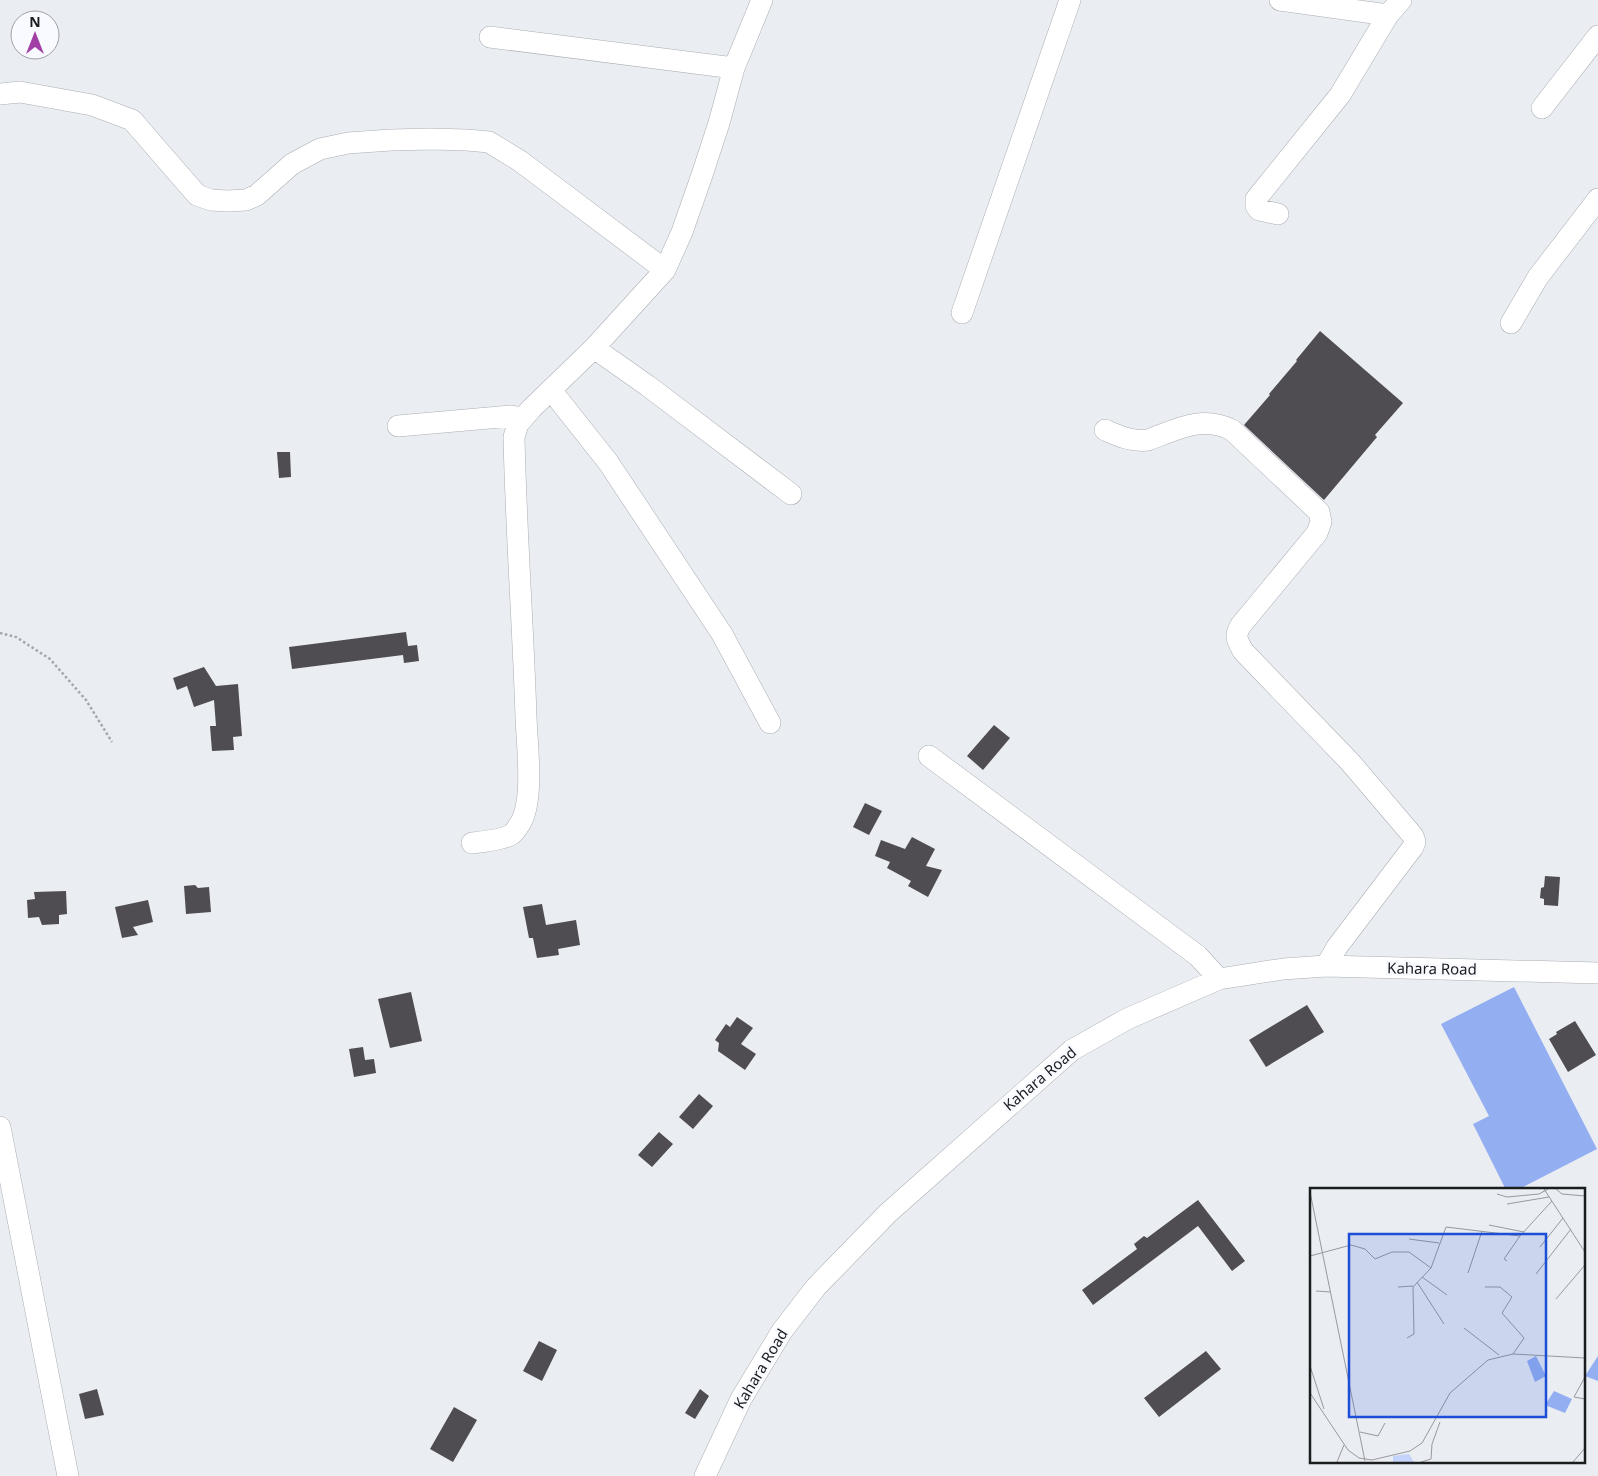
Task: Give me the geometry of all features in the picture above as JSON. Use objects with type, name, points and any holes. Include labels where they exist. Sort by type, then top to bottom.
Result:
[{"type":"street","points":[[472,842],[489,841],[512,834],[521,822],[527,805],[528,760],[525,673],[516,533],[514,437],[518,424],[594,348],[664,270],[682,232],[719,123],[734,68],[762,0]]},
{"type":"street","points":[[962,313],[1070,0]]},
{"type":"street","points":[[1278,214],[1259,210],[1256,206],[1256,199],[1340,95],[1394,8],[1280,0]]},
{"type":"street","points":[[1542,108],[1598,36]]},
{"type":"street","points":[[490,38],[734,68]]},
{"type":"street","points":[[0,94],[20,92],[92,105],[132,120],[197,195],[211,200],[246,200],[257,194],[292,164],[320,149],[348,143],[431,139],[489,142],[520,161],[664,270]]},
{"type":"street","points":[[1511,323],[1538,277],[1598,199]]},
{"type":"street","points":[[594,348],[791,494]]},
{"type":"street","points":[[551,390],[608,462],[722,634],[770,723]]},
{"type":"street","points":[[398,426],[511,416],[523,418]]},
{"type":"street","points":[[1105,430],[1129,440],[1140,441],[1193,424],[1208,422],[1223,425],[1232,430],[1319,512],[1321,522],[1317,533],[1241,625],[1236,632],[1237,641],[1243,651],[1350,762],[1413,836],[1415,842],[1337,947],[1326,966]]},
{"type":"street","points":[[929,756],[1198,956],[1219,979]]},
{"type":"street","name":"Kahara Road","points":[[705,1476],[741,1399],[782,1331],[816,1287],[888,1213],[1072,1050],[1127,1020],[1219,979],[1283,969],[1326,966],[1598,973]]},
{"type":"street","points":[[0,1127],[68,1476]]},
{"type":"path","points":[[0,633],[16,637],[50,659],[86,700],[112,742]]},
{"type":"shaded area","points":[[1514,987],[1597,1149],[1521,1188],[1505,1188],[1473,1124],[1489,1116],[1441,1024]]},
{"type":"shaded area","points":[[1598,1356],[1598,1381],[1586,1376]]},
{"type":"building","points":[[1320,331],[1403,403],[1375,435],[1377,437],[1324,500],[1244,425]]},
{"type":"building","points":[[277,452],[290,452],[291,477],[279,478]]},
{"type":"building","points":[[406,632],[408,646],[417,645],[419,661],[404,663],[403,655],[292,669],[289,647]]},
{"type":"building","points":[[204,667],[216,686],[238,684],[242,736],[233,737],[234,750],[212,751],[210,726],[216,726],[214,700],[194,707],[187,686],[177,690],[173,678]]},
{"type":"building","points":[[994,725],[1010,738],[983,770],[967,756]]},
{"type":"building","points":[[865,803],[882,811],[869,835],[853,827]]},
{"type":"building","points":[[912,837],[935,849],[926,866],[942,870],[928,897],[908,886],[911,881],[887,868],[890,862],[875,856],[881,840],[905,849]]},
{"type":"building","points":[[1545,876],[1560,877],[1558,906],[1544,905],[1544,899],[1540,898]]},
{"type":"building","points":[[195,885],[198,888],[209,887],[211,912],[186,914],[184,886]]},
{"type":"building","points":[[66,891],[67,914],[59,915],[59,924],[42,925],[39,917],[28,918],[27,900],[35,899],[34,892]]},
{"type":"building","points":[[148,900],[153,922],[133,927],[138,935],[122,938],[115,907]]},
{"type":"building","points":[[542,904],[546,925],[576,920],[580,945],[558,949],[559,955],[537,958],[533,938],[529,938],[523,907]]},
{"type":"building","points":[[411,992],[422,1041],[390,1048],[378,999]]},
{"type":"building","points":[[1307,1005],[1324,1032],[1266,1067],[1249,1040]]},
{"type":"building","points":[[737,1017],[753,1028],[741,1044],[756,1054],[745,1070],[718,1051],[719,1043],[715,1040],[726,1024],[730,1027]]},
{"type":"building","points":[[1575,1021],[1596,1055],[1568,1072],[1549,1039],[1557,1034],[1556,1032]]},
{"type":"building","points":[[363,1047],[365,1060],[374,1059],[376,1073],[354,1077],[349,1049]]},
{"type":"building","points":[[699,1094],[713,1106],[693,1129],[679,1117]]},
{"type":"building","points":[[659,1132],[673,1144],[652,1167],[638,1155]]},
{"type":"building","points":[[1198,1200],[1245,1261],[1232,1271],[1198,1226],[1093,1305],[1082,1290],[1137,1249],[1134,1244],[1144,1236],[1147,1238]]},
{"type":"building","points":[[539,1341],[557,1350],[542,1381],[523,1371]]},
{"type":"building","points":[[1206,1351],[1221,1369],[1159,1417],[1144,1398]]},
{"type":"building","points":[[97,1389],[104,1415],[85,1419],[79,1394]]},
{"type":"building","points":[[700,1389],[709,1396],[695,1419],[685,1413]]},
{"type":"building","points":[[454,1407],[477,1420],[453,1462],[430,1449]]}]
